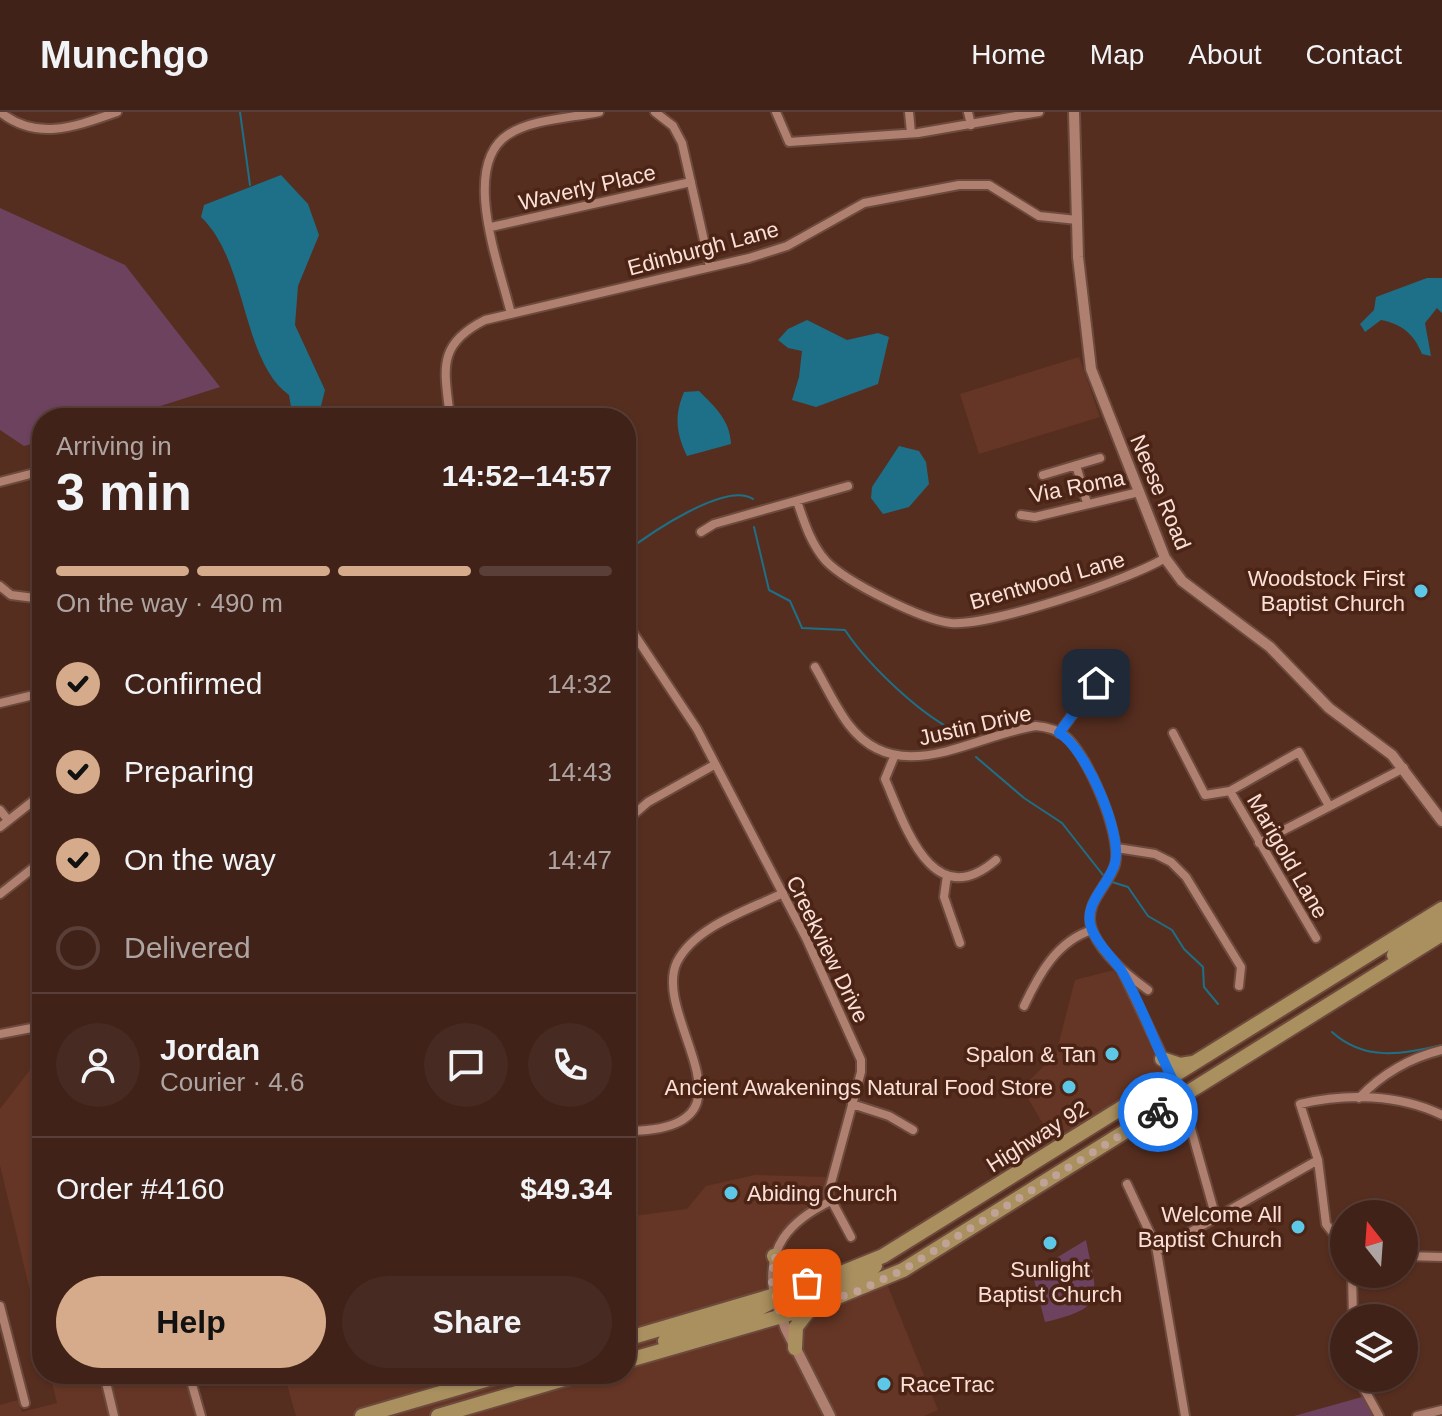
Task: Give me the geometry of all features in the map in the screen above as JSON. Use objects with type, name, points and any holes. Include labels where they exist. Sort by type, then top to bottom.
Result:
[{"type":"main road","name":"Highway 92","points":[[636,1336],[819,1282],[890,1252],[1442,909]]},
{"type":"main road","points":[[1368,980],[1394,954],[1442,922]]},
{"type":"main road","name":"Highway 92","points":[[636,1358],[813,1307],[903,1270],[1442,934]]},
{"type":"main road","points":[[1162,1059],[1180,1065],[1197,1062]]},
{"type":"main road","points":[[1158,1112],[1174,1110],[1188,1117]]},
{"type":"main road","points":[[781,1316],[795,1301],[859,1278],[890,1252]]},
{"type":"main road","points":[[774,1256],[787,1277],[819,1282]]},
{"type":"main road","points":[[636,1356],[662,1342],[758,1310],[774,1296]]},
{"type":"main road","points":[[765,1320],[792,1342],[796,1327],[813,1307]]},
{"type":"main road","points":[[362,1416],[397,1411],[477,1384]]},
{"type":"main road","points":[[438,1416],[547,1384]]},
{"type":"street","points":[[0,112],[24,127],[49,131],[117,112]]},
{"type":"street","points":[[511,314],[482,186],[488,157],[498,144],[524,128],[599,112]]},
{"type":"street","points":[[655,112],[673,126],[682,143],[710,267]]},
{"type":"street","points":[[776,112],[789,142],[911,133],[1039,112]]},
{"type":"street","points":[[909,112],[911,133]]},
{"type":"street","points":[[968,112],[971,125]]},
{"type":"street","name":"Neese Road","points":[[1074,112],[1077,220],[1091,369],[1165,558],[1182,581],[1270,647],[1342,718],[1388,751],[1442,821]]},
{"type":"street","name":"Waverly Place","points":[[491,227],[691,182]]},
{"type":"street","name":"Edinburgh Lane","points":[[449,408],[444,370],[456,339],[485,320],[787,246],[864,203],[959,185],[989,185],[1039,216],[1077,220]]},
{"type":"street","points":[[1043,475],[1100,458]]},
{"type":"street","points":[[1076,465],[1087,503]]},
{"type":"street","points":[[0,482],[32,474]]},
{"type":"street","points":[[701,532],[714,524],[848,486]]},
{"type":"street","name":"Via Roma","points":[[1021,515],[1035,517],[1139,492]]},
{"type":"street","name":"Brentwood Lane","points":[[797,501],[806,528],[827,562],[871,589],[947,622],[984,621],[1121,578],[1165,558]]},
{"type":"street","points":[[0,586],[11,595],[32,599]]},
{"type":"street","name":"Creekview Drive","points":[[636,637],[688,713],[783,893],[861,1060],[829,1183],[831,1201]]},
{"type":"street","points":[[1059,733],[1096,683],[1101,656]]},
{"type":"street","name":"Justin Drive","points":[[815,667],[849,725],[879,750],[894,757],[921,758],[1036,726],[1059,733],[1077,748],[1111,822],[1117,848]]},
{"type":"street","points":[[0,703],[32,695]]},
{"type":"street","points":[[1173,733],[1205,795],[1230,791],[1299,752],[1328,804]]},
{"type":"street","points":[[894,757],[885,779],[927,864],[947,875],[968,878],[981,873],[996,860]]},
{"type":"street","points":[[636,812],[648,802],[714,765]]},
{"type":"street","points":[[1259,843],[1328,804],[1404,768]]},
{"type":"street","name":"Marigold Lane","points":[[1230,791],[1316,938]]},
{"type":"street","points":[[0,827],[32,802]]},
{"type":"street","points":[[0,810],[8,820]]},
{"type":"street","points":[[1216,1218],[1182,1097],[1121,971],[1092,930],[1091,905],[1115,865],[1117,848],[1155,854],[1171,862],[1186,877],[1241,967],[1239,986]]},
{"type":"street","points":[[0,894],[32,869]]},
{"type":"street","points":[[947,875],[944,897],[960,943]]},
{"type":"street","points":[[636,1131],[652,1131],[674,1125],[685,1117],[696,1100],[700,1079],[674,995],[674,968],[683,952],[707,931],[783,893]]},
{"type":"street","points":[[1024,1006],[1036,980],[1064,944],[1092,930]]},
{"type":"street","points":[[1121,971],[1148,990]]},
{"type":"street","points":[[0,1034],[32,1028]]},
{"type":"street","points":[[1359,1098],[1390,1071],[1416,1057],[1442,1050]]},
{"type":"street","points":[[1330,1229],[1326,1224],[1318,1160],[1300,1104],[1359,1098],[1421,1105],[1442,1115]]},
{"type":"street","points":[[852,1104],[889,1116],[913,1130]]},
{"type":"street","points":[[1157,1251],[1318,1160]]},
{"type":"street","points":[[1127,1184],[1157,1251],[1185,1416]]},
{"type":"street","points":[[830,1416],[792,1342],[774,1296],[774,1256],[779,1240],[792,1224],[831,1201],[851,1237]]},
{"type":"street","points":[[1418,1256],[1442,1257]]},
{"type":"street","points":[[0,1306],[25,1403]]},
{"type":"street","points":[[0,1359],[13,1356]]},
{"type":"street","points":[[106,1384],[114,1416]]},
{"type":"street","points":[[192,1384],[201,1416]]},
{"type":"street","points":[[1366,1392],[1379,1416]]},
{"type":"street","points":[[1417,1416],[1442,1410]]},
{"type":"shaded area","points":[[0,208],[125,265],[220,387],[154,408],[32,408],[32,444],[24,446],[0,430]]},
{"type":"shaded area","points":[[1079,357],[1100,417],[979,454],[960,394]]},
{"type":"shaded area","points":[[1122,968],[1172,1069],[1056,1146],[1022,1088],[1056,1054],[1075,980]]},
{"type":"shaded area","points":[[32,1067],[32,1299],[0,1165],[0,1109]]},
{"type":"shaded area","points":[[755,1175],[827,1177],[823,1205],[795,1221],[776,1242],[773,1302],[874,1252],[938,1410],[924,1416],[296,1416],[287,1384],[636,1384],[636,1216],[687,1209],[706,1186]]},
{"type":"shaded area","points":[[1086,1240],[1094,1287],[1089,1305],[1065,1317],[1045,1322],[1033,1276],[1047,1273],[1046,1264]]},
{"type":"shaded area","points":[[52,1384],[192,1384],[203,1416],[0,1416],[0,1405],[18,1400],[22,1412],[57,1403]]},
{"type":"shaded area","points":[[1369,1395],[1383,1416],[1294,1416]]},
{"type":"water","points":[[281,175],[308,204],[319,235],[298,286],[295,325],[325,390],[320,408],[291,408],[289,395],[273,379],[252,335],[228,259],[201,217],[204,205]]},
{"type":"water","points":[[1427,278],[1442,278],[1442,313],[1437,308],[1425,323],[1431,356],[1422,354],[1411,336],[1395,324],[1381,320],[1365,332],[1360,324],[1374,310],[1376,297]]},
{"type":"water","points":[[807,320],[847,340],[878,333],[889,337],[878,384],[816,407],[792,400],[802,351],[788,348],[778,340],[788,329]]},
{"type":"water","points":[[699,391],[725,421],[731,444],[687,456],[680,440],[679,409],[684,392]]},
{"type":"water","points":[[899,446],[919,451],[926,462],[929,484],[909,507],[883,514],[871,498],[872,487]]},
{"type":"waterway","points":[[240,112],[250,185]]},
{"type":"waterway","points":[[636,545],[707,503],[741,495],[753,499]]},
{"type":"waterway","points":[[754,527],[769,590],[790,601],[802,628],[845,630],[898,690],[931,716],[962,734]]},
{"type":"waterway","points":[[976,757],[1024,798],[1062,823],[1103,875]]},
{"type":"waterway","points":[[1112,882],[1128,887],[1148,916],[1172,930],[1184,949],[1203,967],[1204,987],[1218,1004]]},
{"type":"waterway","points":[[1332,1032],[1345,1042],[1371,1052],[1398,1053],[1442,1045]]},
{"type":"way so far","points":[[807,1283],[787,1277],[774,1256],[772,1283],[781,1316],[858,1291],[903,1270],[1158,1112]]},
{"type":"place","name":"Woodstock First Baptist Church","points":[[1421,591]]},
{"type":"place","name":"Spalon & Tan","points":[[1112,1054]]},
{"type":"place","name":"Ancient Awakenings Natural Food Store","points":[[1069,1087]]},
{"type":"place","name":"Abiding Church","points":[[731,1193]]},
{"type":"place","name":"Welcome All Baptist Church","points":[[1298,1227]]},
{"type":"place","name":"Sunlight Baptist Church","points":[[1050,1243]]},
{"type":"place","name":"RaceTrac","points":[[884,1384]]},
{"type":"route","points":[[1096,683],[1059,733],[1077,748],[1116,836],[1115,865],[1091,905],[1090,919],[1092,930],[1121,971],[1182,1097],[1158,1112]]}]
